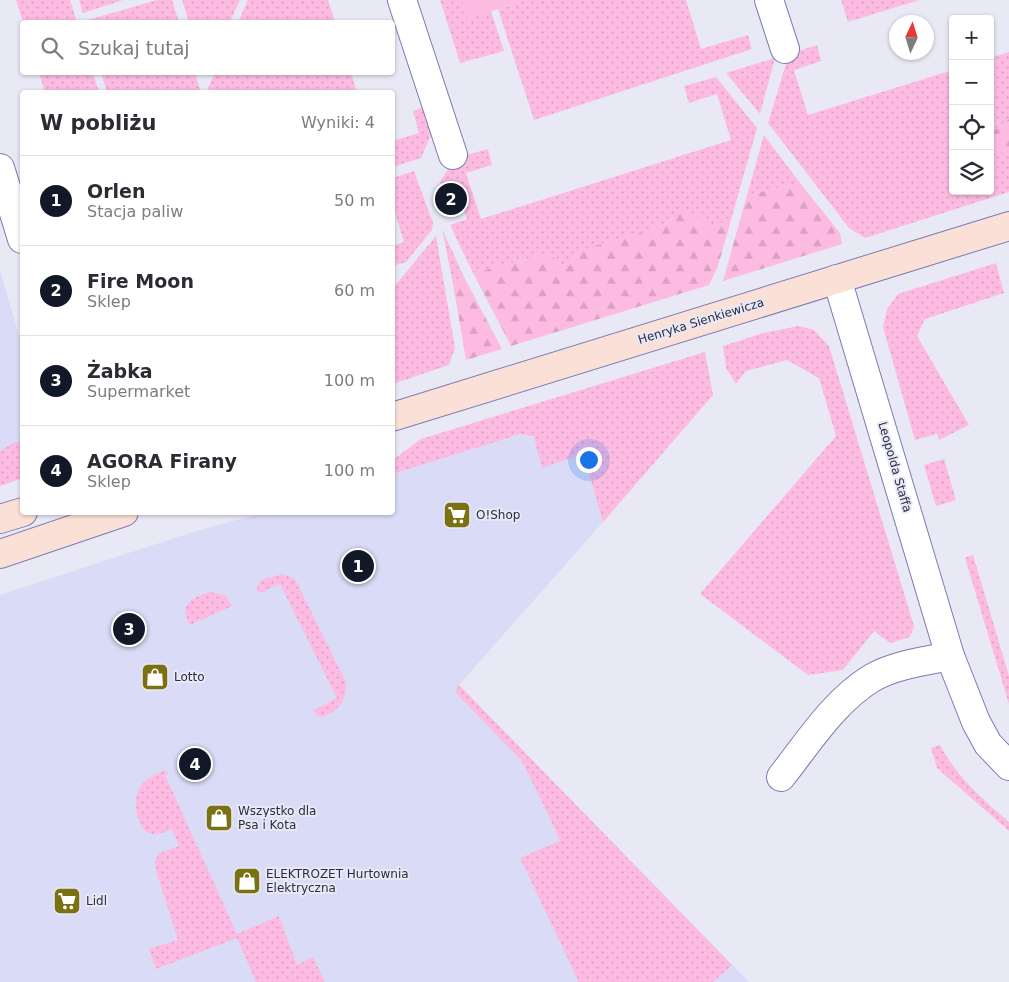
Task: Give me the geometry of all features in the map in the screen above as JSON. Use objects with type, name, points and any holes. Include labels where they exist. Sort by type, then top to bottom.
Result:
[{"type":"street","points":[[402,0],[453,155]]},
{"type":"street","points":[[769,0],[785,49]]},
{"type":"street","points":[[0,168],[20,233]]},
{"type":"street","name":"Henryka Sienkiewicza","points":[[395,416],[1009,226]]},
{"type":"street","name":"Leopolda Staffa","points":[[837,279],[950,656],[976,722],[988,744],[1009,766]]},
{"type":"street","points":[[0,519],[20,513]]},
{"type":"street","points":[[0,554],[115,515]]},
{"type":"street","points":[[781,777],[825,721],[859,688],[885,672],[950,656]]},
{"type":"shaded area","points":[[0,271],[20,338],[20,479],[0,486]]},
{"type":"shaded area","points":[[520,434],[583,454],[603,522],[459,685],[749,982],[0,982],[0,595],[193,532],[255,515],[395,515],[395,473]]},
{"type":"green space","points":[[16,0],[70,0],[76,20],[22,20]]},
{"type":"green space","points":[[79,0],[123,0],[83,13]]},
{"type":"green space","points":[[157,0],[172,0],[178,20],[88,20]]},
{"type":"green space","points":[[182,0],[240,0],[231,20],[188,20]]},
{"type":"green space","points":[[248,0],[328,0],[334,20],[239,20]]},
{"type":"green space","points":[[440,0],[462,0],[468,19],[491,11],[504,51],[460,63]]},
{"type":"green space","points":[[462,0],[525,0],[468,19]]},
{"type":"green space","points":[[525,0],[686,0],[701,49],[748,35],[752,49],[534,120],[498,9]]},
{"type":"green space","points":[[841,0],[919,0],[848,22]]},
{"type":"green space","points":[[817,45],[821,61],[794,70],[808,115],[949,71],[949,195],[994,195],[994,147],[1009,156],[1009,192],[865,238],[849,228],[768,123],[789,54]]},
{"type":"green space","points":[[1009,52],[1009,119],[994,131],[994,60],[994,57]]},
{"type":"green space","points":[[775,58],[760,114],[726,73]]},
{"type":"green space","points":[[40,75],[94,75],[98,90],[44,90]]},
{"type":"green space","points":[[102,75],[196,75],[200,90],[106,90]]},
{"type":"green space","points":[[214,75],[352,75],[356,90],[209,90],[208,88]]},
{"type":"green space","points":[[716,77],[757,128],[731,220],[713,227],[672,218],[663,226],[581,250],[567,268],[549,254],[473,273],[450,225],[467,219],[456,188],[439,194],[440,182],[455,158],[488,149],[492,165],[466,173],[481,219],[731,140],[717,94],[689,103],[684,86]]},
{"type":"green space","points":[[428,105],[434,128],[421,158],[395,166],[395,140],[419,133],[413,111]]},
{"type":"green space","points":[[1009,119],[1009,156],[994,147],[994,131]]},
{"type":"green space","points":[[764,135],[800,183],[747,195]]},
{"type":"green space","points":[[414,171],[433,223],[432,230],[406,262],[395,265],[395,245],[404,242],[395,213],[395,177]]},
{"type":"green space","points":[[800,183],[840,233],[842,244],[723,281],[747,195]]},
{"type":"green space","points":[[685,209],[713,227],[731,220],[718,266],[709,285],[511,346],[473,273],[549,254],[567,268],[580,250],[663,226]]},
{"type":"green space","points":[[442,229],[464,277],[453,284]]},
{"type":"green space","points":[[436,236],[455,348],[449,365],[395,383],[395,286]]},
{"type":"green space","points":[[996,263],[1004,293],[925,319],[917,336],[969,425],[939,440],[937,434],[915,440],[883,327],[887,309],[898,294]]},
{"type":"green space","points":[[464,277],[502,349],[466,360],[453,284]]},
{"type":"green space","points":[[799,326],[814,330],[829,346],[914,626],[910,637],[890,643],[874,631],[843,670],[808,675],[700,594],[836,436],[819,378],[787,360],[746,371],[736,384],[726,368],[723,346],[763,333]]},
{"type":"green space","points":[[705,352],[713,395],[603,522],[583,454],[542,468],[534,437],[520,434],[395,473],[395,458],[421,439]]},
{"type":"green space","points":[[15,442],[20,442],[20,479],[0,486],[0,451]]},
{"type":"green space","points":[[944,459],[956,500],[936,506],[924,465]]},
{"type":"green space","points":[[973,555],[1009,676],[1009,704],[965,558]]},
{"type":"green space","points":[[283,574],[295,579],[346,682],[345,694],[341,704],[323,717],[316,715],[314,710],[337,698],[280,584],[260,593],[256,590],[261,580]]},
{"type":"green space","points":[[210,592],[225,595],[232,606],[190,625],[185,612],[188,603]]},
{"type":"green space","points":[[459,685],[732,965],[713,982],[579,982],[520,858],[560,841],[556,831],[522,761],[455,692]]},
{"type":"green space","points":[[940,745],[954,767],[979,796],[1009,822],[1009,831],[937,768],[931,748]]},
{"type":"green space","points":[[166,770],[168,774],[165,775],[237,934],[279,916],[297,965],[313,957],[325,982],[256,982],[237,938],[156,969],[149,949],[178,940],[156,871],[155,860],[160,853],[179,846],[172,829],[153,834],[143,828],[137,815],[136,799],[140,787],[145,781]]},
{"type":"place","name":"Fire Moon","points":[[451,199]]},
{"type":"place","name":"O!Shop","points":[[457,515]]},
{"type":"place","name":"Orlen","points":[[358,566]]},
{"type":"place","name":"Żabka","points":[[129,629]]},
{"type":"place","name":"Lotto","points":[[155,677]]},
{"type":"place","name":"AGORA Firany","points":[[195,764]]},
{"type":"place","name":"Wszystko dla Psa i Kota","points":[[219,818]]},
{"type":"place","name":"ELEKTROZET Hurtownia Elektryczna","points":[[247,881]]},
{"type":"place","name":"Lidl","points":[[67,901]]}]
